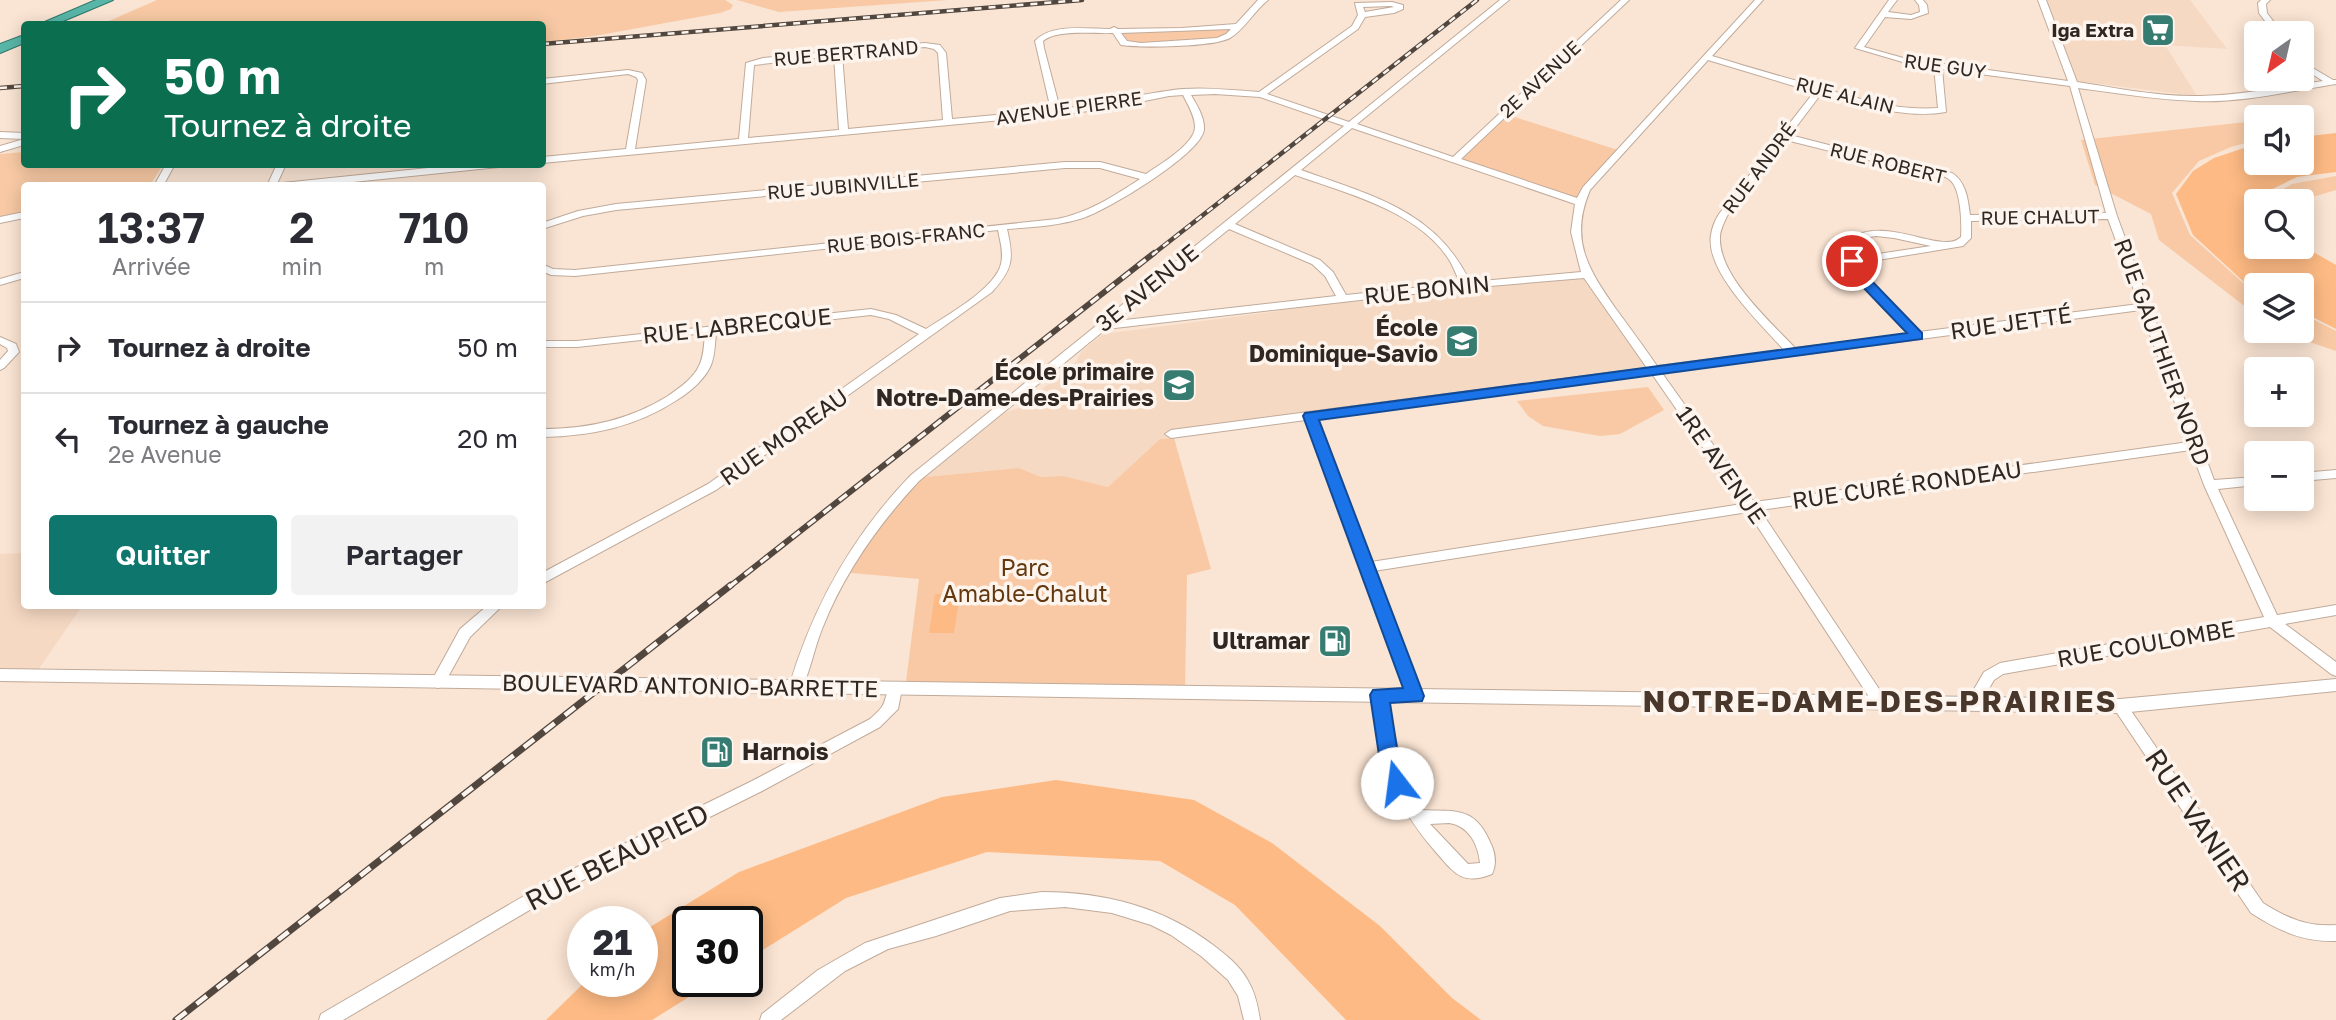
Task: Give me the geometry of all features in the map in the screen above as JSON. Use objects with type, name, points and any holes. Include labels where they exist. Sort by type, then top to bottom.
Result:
[{"type":"highway","points":[[54,21],[107,0]]},
{"type":"highway","points":[[68,21],[121,0]]},
{"type":"highway","points":[[0,43],[21,34]]},
{"type":"highway","points":[[0,49],[21,40]]},
{"type":"street","points":[[1114,29],[1119,40],[1124,43],[1141,45],[1218,40],[1229,36],[1258,3],[1264,0]]},
{"type":"street","name":"3E AVENUE","points":[[796,687],[804,656],[841,572],[903,490],[1100,326],[1505,0]]},
{"type":"street","name":"2E AVENUE","points":[[1455,159],[1625,0]]},
{"type":"street","name":"1RE AVENUE","points":[[1759,0],[1586,189],[1574,223],[1577,245],[1587,275],[1751,507],[1880,702]]},
{"type":"street","name":"RUE GUY","points":[[1893,0],[1859,48],[1906,61],[2149,95],[2198,99],[2242,96],[2333,82]]},
{"type":"street","name":"RUE GUY","points":[[1883,14],[1911,17],[1924,13],[1919,0]]},
{"type":"street","name":"RUE GAUTHIER NORD","points":[[2042,0],[2073,83],[2112,216],[2210,485],[2273,622],[2336,670]]},
{"type":"street","points":[[2266,0],[2262,3],[2263,13],[2269,21]]},
{"type":"street","points":[[1355,3],[1392,4],[1400,7],[1394,12],[1362,15]]},
{"type":"street","points":[[1355,3],[1362,15]]},
{"type":"street","points":[[1261,95],[1355,27],[1362,15]]},
{"type":"street","points":[[1055,112],[1040,48],[1039,41],[1044,36],[1058,32],[1114,29],[1182,30],[1238,26]]},
{"type":"street","name":"RUE BERTRAND","points":[[743,142],[750,63],[925,45],[937,47],[942,52],[948,124]]},
{"type":"street","points":[[838,53],[844,132]]},
{"type":"street","name":"RUE ALAIN","points":[[1705,57],[1868,103],[1931,113],[1943,110],[1938,65]]},
{"type":"street","points":[[2314,71],[2333,82]]},
{"type":"street","points":[[546,82],[628,72],[639,75],[642,80],[630,152]]},
{"type":"street","name":"RUE ANDRÉ","points":[[1793,353],[1744,297],[1720,261],[1715,238],[1722,216],[1820,90]]},
{"type":"street","name":"AVENUE PIERRE","points":[[546,160],[948,124],[1055,112],[1186,92],[1261,95],[1353,123],[1580,201]]},
{"type":"street","name":"RUE BOIS-FRANC","points":[[546,269],[551,272],[575,273],[1002,228],[1065,220],[1088,214],[1109,203],[1189,146],[1200,133],[1200,125],[1186,92]]},
{"type":"street","points":[[0,135],[21,136]]},
{"type":"street","name":"RUE ROBERT","points":[[1783,136],[1860,158],[1948,175],[1958,182],[1966,218]]},
{"type":"street","points":[[0,149],[21,143]]},
{"type":"street","name":"RUE JUBINVILLE","points":[[546,225],[581,213],[616,207],[1065,165],[1100,165],[1145,177]]},
{"type":"street","points":[[384,182],[391,168]]},
{"type":"street","points":[[320,182],[458,168]]},
{"type":"street","points":[[1294,171],[1406,216],[1437,240],[1462,272],[1466,285]]},
{"type":"street","points":[[0,220],[21,216]]},
{"type":"street","name":"RUE CHALUT","points":[[1966,218],[2112,216]]},
{"type":"street","points":[[1852,261],[1960,244],[1966,238],[1966,218]]},
{"type":"street","points":[[1226,224],[1316,262],[1329,274],[1343,299]]},
{"type":"street","name":"RUE MOREAU","points":[[547,576],[712,487],[988,290],[1004,274],[1009,258],[1002,228]]},
{"type":"street","points":[[1917,336],[1861,277],[1852,261],[1852,249],[1856,240],[1865,234],[1894,236],[1949,246]]},
{"type":"street","name":"RUE BONIN","points":[[1100,326],[1466,285],[1587,275]]},
{"type":"street","points":[[0,282],[21,276]]},
{"type":"street","name":"RUE JETTÉ","points":[[1171,434],[2144,306]]},
{"type":"street","name":"RUE LABRECQUE","points":[[546,344],[577,344],[871,312],[892,317],[927,334]]},
{"type":"street","points":[[546,433],[604,430],[636,420],[662,406],[687,388],[705,365],[711,330]]},
{"type":"street","points":[[0,340],[12,346],[14,352],[0,366]]},
{"type":"street","points":[[1310,416],[1415,696]]},
{"type":"street","name":"RUE CURÉ RONDEAU","points":[[1368,567],[1751,507],[2197,444]]},
{"type":"street","points":[[2314,476],[2336,474]]},
{"type":"street","points":[[2210,485],[2244,482]]},
{"type":"street","points":[[438,682],[466,634],[492,609]]},
{"type":"street","name":"RUE COULOMBE","points":[[1973,703],[1989,676],[2000,669],[2336,610]]},
{"type":"street","name":"BOULEVARD ANTONIO-BARRETTE","points":[[0,675],[2120,706],[2336,685]]},
{"type":"street","name":"RUE BEAUPIED","points":[[327,1020],[561,883],[757,786],[876,723],[891,709],[895,689]]},
{"type":"street","points":[[1379,695],[1389,755],[1397,783],[1415,816],[1434,842],[1465,872],[1487,869],[1488,860],[1483,841],[1477,831],[1458,817],[1415,816]]},
{"type":"street","name":"RUE VANIER","points":[[2120,706],[2258,908],[2285,926]]},
{"type":"street","points":[[768,1020],[796,996],[840,966],[886,942],[933,930],[1018,902],[1075,900],[1131,910],[1176,928],[1238,975],[1252,1020]]},
{"type":"street","points":[[2285,926],[2314,935],[2336,933]]},
{"type":"shaded area","points":[[2046,0],[2190,0],[2227,49],[2165,45],[2197,96],[2076,81]]},
{"type":"shaded area","points":[[2336,133],[2336,172],[2314,175],[2314,136]]},
{"type":"shaded area","points":[[2244,148],[2244,175],[2313,175],[2297,177],[2272,189],[2244,189],[2244,259],[2314,259],[2314,252],[2336,265],[2336,329],[2314,318],[2314,273],[2244,273],[2244,282],[2193,235],[2176,194],[2193,171],[2214,158]]},
{"type":"shaded area","points":[[1587,275],[1655,371],[1160,439],[1108,487],[1063,476],[1041,477],[1019,468],[924,477],[1004,413],[1018,408],[1076,362],[1081,352],[1103,334],[1279,311],[1277,306]]},
{"type":"shaded area","points":[[21,553],[21,609],[80,609],[29,683],[0,682],[0,554]]},
{"type":"shaded area","points":[[935,594],[960,594],[954,633],[929,633]]},
{"type":"shaded area","points":[[1056,780],[1194,800],[1272,843],[1380,926],[1452,998],[1481,1020],[1346,1020],[1235,905],[1160,861],[987,852],[846,898],[763,950],[763,906],[684,906],[739,872],[942,797]]},
{"type":"shaded area","points":[[672,913],[672,997],[689,997],[652,1020],[546,1020],[570,997],[658,997],[658,922]]},
{"type":"green space","points":[[157,0],[725,0],[733,5],[731,9],[720,13],[546,43],[546,21],[109,21]]},
{"type":"green space","points":[[737,0],[948,0],[779,12]]},
{"type":"green space","points":[[1238,26],[1224,39],[1141,45],[1124,43],[1114,29]]},
{"type":"green space","points":[[1499,112],[1621,151],[1580,202],[1456,159]]},
{"type":"green space","points":[[2244,122],[2244,143],[2199,161],[2172,193],[2190,235],[2244,283],[2244,306],[2159,240],[2151,214],[2095,185],[2081,140]]},
{"type":"green space","points":[[21,152],[21,168],[161,168],[152,182],[21,182],[21,213],[0,217],[0,154]]},
{"type":"green space","points":[[2336,176],[2336,190],[2314,197],[2314,189],[2283,189],[2292,184]]},
{"type":"green space","points":[[2314,320],[2336,331],[2336,351],[2312,343]]},
{"type":"green space","points":[[1648,387],[1664,410],[1620,434],[1600,436],[1543,426],[1528,416],[1517,401]]},
{"type":"green space","name":"Parc Amable-Chalut","points":[[1174,438],[1211,569],[1187,575],[1185,692],[906,682],[919,579],[841,572],[915,478],[1019,468],[1041,477],[1063,476],[1108,487],[1160,439]]},
{"type":"railway","points":[[546,44],[1082,0]]},
{"type":"railway","points":[[1152,255],[1477,0]]},
{"type":"railway","points":[[0,88],[21,86]]},
{"type":"railway","points":[[729,587],[1154,253]]},
{"type":"railway","points":[[176,1020],[731,585]]},
{"type":"place","name":"Iga Extra","points":[[2158,30]]},
{"type":"place","name":"École Dominique-Savio","points":[[1462,341]]},
{"type":"place","name":"École primaire Notre-Dame-des-Prairies","points":[[1179,385]]},
{"type":"place","name":"Ultramar","points":[[1335,641]]},
{"type":"place","name":"Harnois","points":[[717,752]]},
{"type":"district","name":"NOTRE-DAME-DES-PRAIRIES","points":[[1880,702]]},
{"type":"route","points":[[1397,783],[1389,755],[1379,695],[1415,696],[1310,416],[1917,336],[1861,277],[1852,261]]}]
